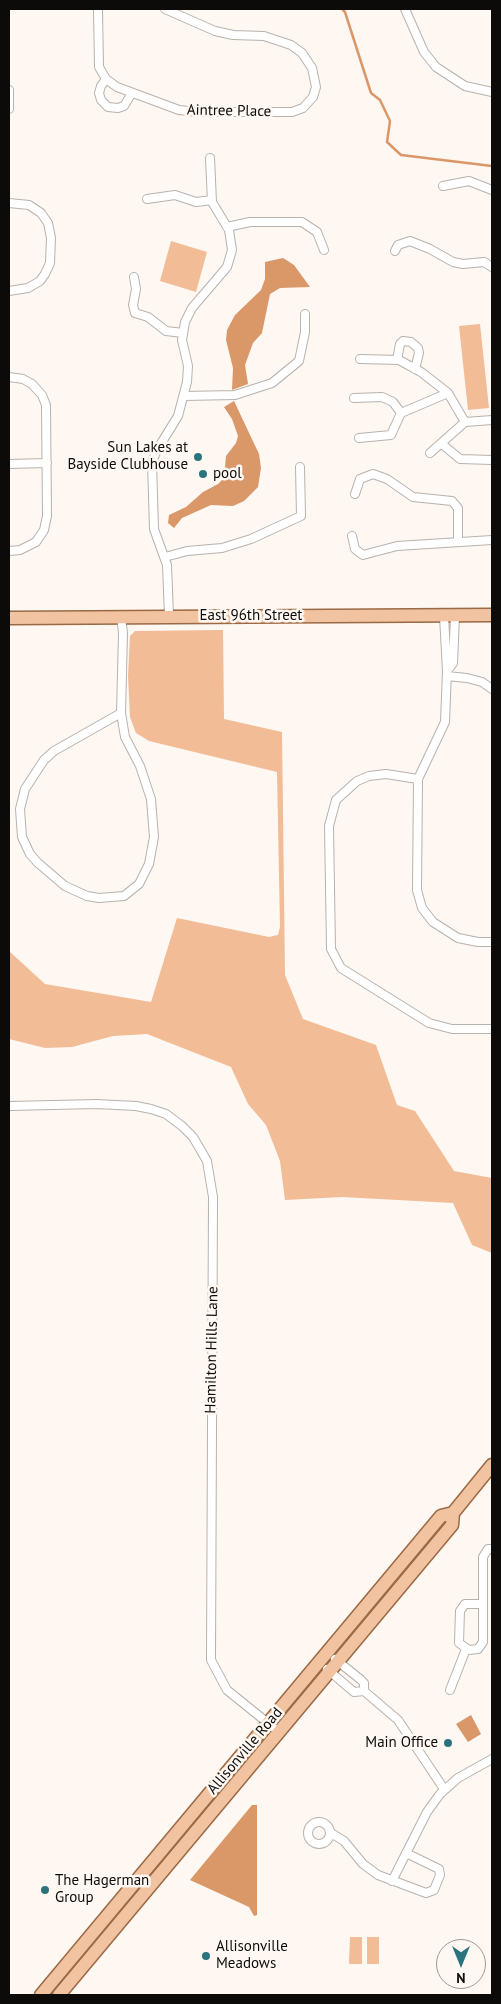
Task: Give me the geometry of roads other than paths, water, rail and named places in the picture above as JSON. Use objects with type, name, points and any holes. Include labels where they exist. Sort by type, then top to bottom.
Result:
[{"type":"main road","name":"East 96th Street","points":[[9,618],[492,615]]},
{"type":"main road","name":"Allisonville Road","points":[[60,1995],[452,1525],[453,1513],[492,1465]]},
{"type":"main road","name":"Allisonville Road","points":[[41,1995],[441,1516],[453,1513]]},
{"type":"street","points":[[98,9],[98,61],[106,79],[99,93],[102,102],[108,107],[118,108],[124,106],[132,93]]},
{"type":"street","name":"Aintree Place","points":[[106,79],[117,87],[132,93],[190,112],[292,112],[306,106],[313,98],[316,86],[310,65],[302,53],[291,44],[264,36],[233,35],[215,31],[165,9]]},
{"type":"street","points":[[405,9],[424,52],[436,67],[465,86],[492,92]]},
{"type":"street","points":[[9,90],[9,109]]},
{"type":"street","points":[[169,616],[168,569],[155,535],[152,467],[157,450],[178,416],[184,396],[188,372],[183,333],[192,308],[230,261],[232,243],[227,227],[212,200],[210,158]]},
{"type":"street","points":[[443,186],[469,181],[492,190]]},
{"type":"street","points":[[147,198],[175,195],[196,202],[212,200]]},
{"type":"street","points":[[9,203],[19,203],[35,208],[45,218],[50,229],[49,266],[46,274],[36,284],[24,289],[9,291]]},
{"type":"street","points":[[227,227],[250,222],[302,222],[317,232],[324,250]]},
{"type":"street","points":[[395,251],[398,245],[410,241],[430,249],[453,262],[463,264],[484,262],[492,267]]},
{"type":"street","points":[[134,277],[136,289],[133,305],[135,313],[148,317],[166,331],[183,333]]},
{"type":"street","points":[[184,396],[235,395],[272,383],[299,361],[305,332],[305,314]]},
{"type":"street","points":[[397,360],[400,344],[403,341],[411,342],[419,351],[419,358],[415,369]]},
{"type":"street","points":[[360,358],[397,360],[415,369],[448,393],[465,422]]},
{"type":"street","points":[[9,377],[28,381],[39,390],[47,410],[47,522],[41,536],[30,546],[20,550],[9,551]]},
{"type":"street","points":[[359,438],[390,435],[401,413],[448,393]]},
{"type":"street","points":[[354,398],[382,397],[392,402],[401,413]]},
{"type":"street","points":[[430,453],[465,422],[492,420]]},
{"type":"street","points":[[442,444],[460,459],[492,460]]},
{"type":"street","points":[[9,464],[47,463]]},
{"type":"street","points":[[165,557],[179,552],[222,548],[244,541],[301,516],[300,466]]},
{"type":"street","points":[[354,494],[358,481],[369,474],[387,479],[413,497],[452,501],[458,508],[458,542]]},
{"type":"street","points":[[352,536],[357,551],[368,555],[397,546],[492,540]]},
{"type":"street","points":[[450,616],[453,663],[447,673],[445,722],[418,779],[417,890],[427,915],[433,922],[458,938],[478,942],[492,942]]},
{"type":"street","points":[[121,617],[121,713],[125,736],[140,766],[151,799],[154,837],[149,864],[139,884],[124,896],[99,898],[87,896],[65,886],[30,854],[22,836],[20,809],[25,788],[44,760],[54,751],[121,713]]},
{"type":"street","points":[[447,673],[491,687]]},
{"type":"street","points":[[418,779],[386,774],[369,776],[357,780],[336,800],[329,826],[331,948],[341,968],[429,1023],[452,1029],[492,1029]]},
{"type":"street","name":"Hamilton Hills Lane","points":[[9,1106],[96,1104],[136,1106],[151,1109],[166,1114],[182,1126],[193,1137],[207,1161],[213,1197],[211,1660],[227,1690],[279,1732]]},
{"type":"street","points":[[483,1604],[466,1604],[460,1612],[459,1643],[466,1649],[474,1650],[482,1646],[483,1604],[483,1557],[488,1549],[492,1548]]},
{"type":"street","points":[[450,1690],[466,1649]]},
{"type":"street","points":[[328,1652],[364,1683],[364,1691]]},
{"type":"street","points":[[319,1662],[354,1692],[364,1691],[398,1720],[444,1789]]},
{"type":"street","points":[[392,1881],[427,1812],[444,1789],[458,1778],[492,1759]]},
{"type":"street","points":[[331,1833],[344,1841],[371,1871],[392,1881],[426,1892],[434,1890],[440,1875],[439,1869],[406,1853]]},
{"type":"waterway","points":[[342,9],[345,12],[371,93],[380,100],[390,121],[387,142],[401,155],[492,166]]},
{"type":"place","name":"Sun Lakes at Bayside Clubhouse","points":[[198,457]]},
{"type":"place","name":"pool","points":[[203,474]]},
{"type":"place","name":"Main Office","points":[[448,1743]]},
{"type":"place","name":"The Hagerman Group","points":[[45,1890]]},
{"type":"place","name":"Allisonville Meadows","points":[[206,1956]]}]
